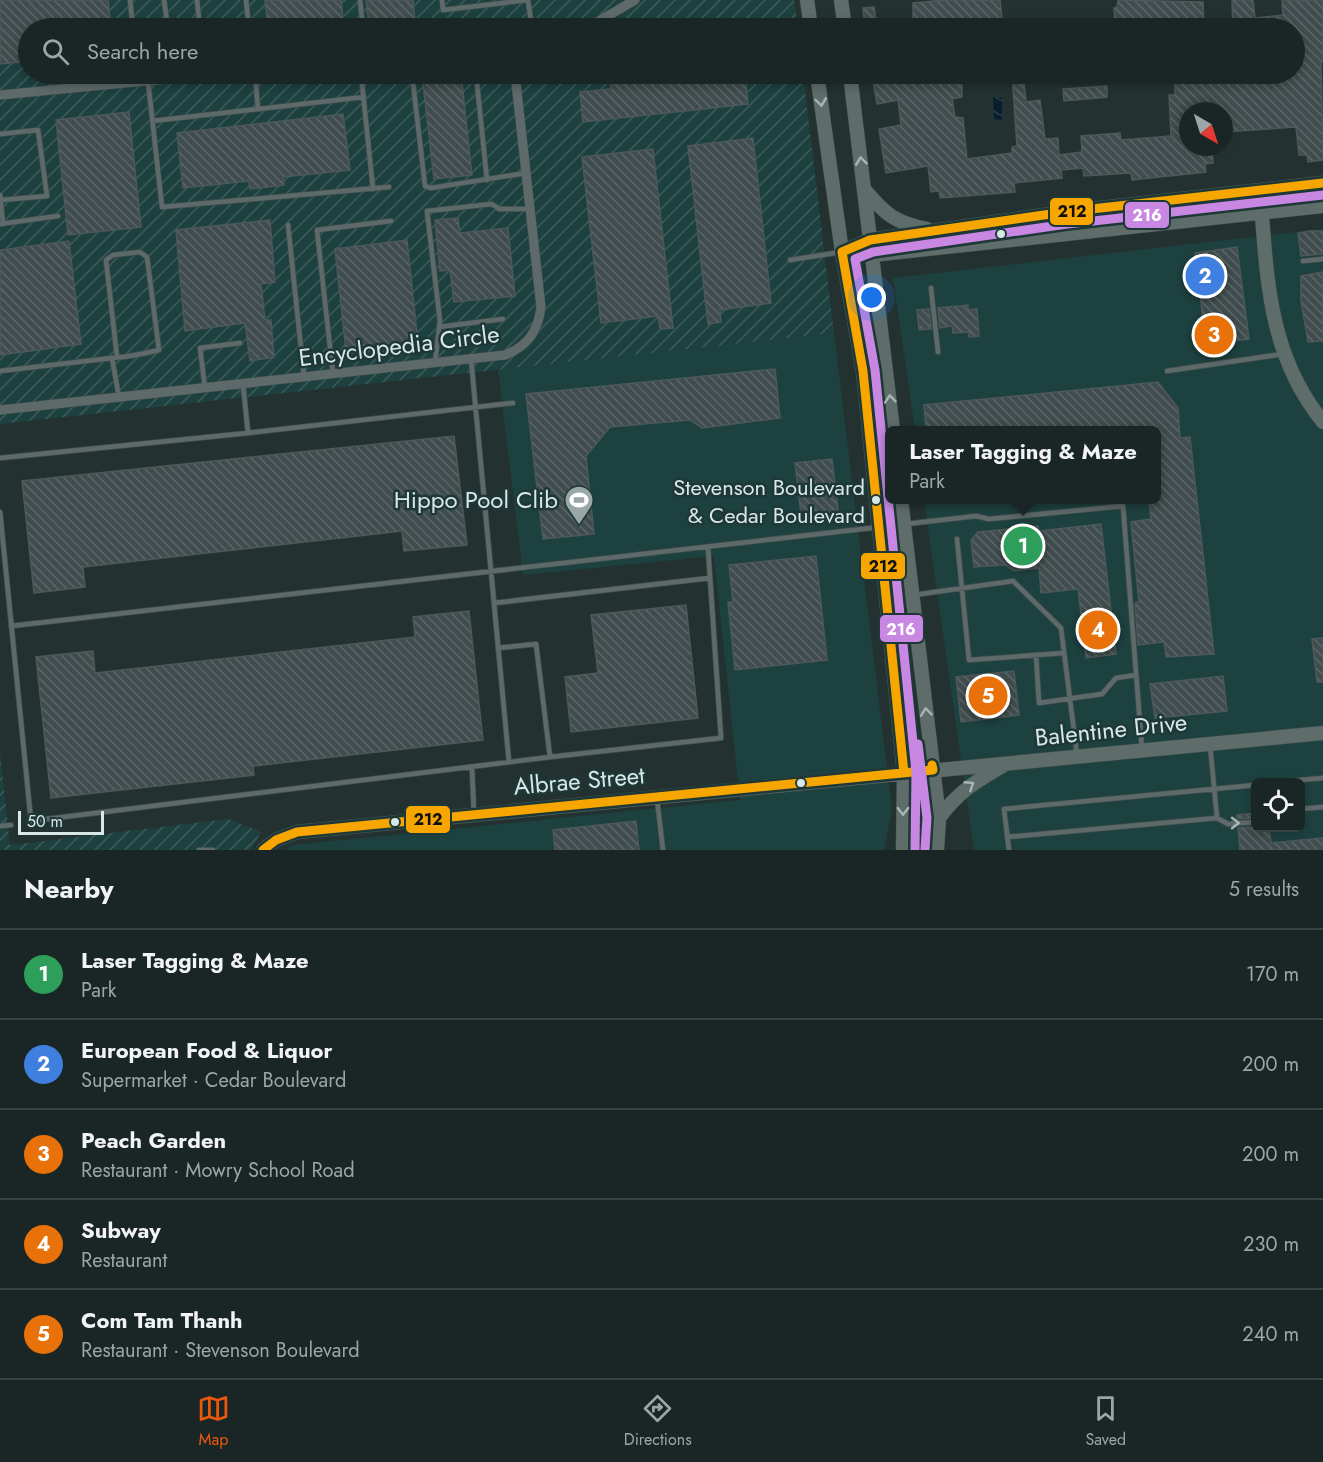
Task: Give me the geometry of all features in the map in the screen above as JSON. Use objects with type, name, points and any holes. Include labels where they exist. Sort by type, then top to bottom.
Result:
[{"type":"main road","points":[[807,0],[810,18]]},
{"type":"main road","points":[[841,0],[844,18]]},
{"type":"main road","points":[[818,84],[842,252],[863,371],[877,528],[904,773],[903,850]]},
{"type":"main road","points":[[851,84],[893,426]]},
{"type":"main road","points":[[842,252],[870,240],[1076,210],[1323,183]]},
{"type":"main road","points":[[864,189],[881,209],[901,224],[938,231]]},
{"type":"main road","points":[[1260,190],[1273,314],[1283,354],[1300,391],[1323,422]]},
{"type":"main road","points":[[842,252],[872,255],[1323,206]]},
{"type":"main road","points":[[901,504],[939,818],[937,850]]},
{"type":"main road","name":"Balentine Drive","points":[[904,773],[1323,733]]},
{"type":"main road","points":[[939,818],[955,796],[968,785],[1010,762]]},
{"type":"main road","name":"Albrae Street","points":[[263,850],[276,840],[297,832],[904,773]]},
{"type":"street","points":[[604,18],[635,0]]},
{"type":"street","points":[[0,95],[92,84]]},
{"type":"street","name":"Encyclopedia Circle","points":[[0,410],[505,355],[518,350],[530,339],[539,324],[542,308],[516,84]]},
{"type":"lane","points":[[130,0],[132,18]]},
{"type":"lane","points":[[164,0],[167,18]]},
{"type":"lane","points":[[197,0],[199,18]]},
{"type":"lane","points":[[246,0],[248,18]]},
{"type":"lane","points":[[360,0],[362,18]]},
{"type":"lane","points":[[442,0],[443,10],[528,0],[531,18]]},
{"type":"lane","points":[[144,84],[153,121],[162,207],[389,187]]},
{"type":"lane","points":[[256,84],[258,109]]},
{"type":"lane","points":[[362,84],[373,189]]},
{"type":"lane","points":[[413,84],[425,186],[431,188],[526,173]]},
{"type":"lane","points":[[477,84],[487,180]]},
{"type":"lane","points":[[153,121],[364,97]]},
{"type":"lane","points":[[0,134],[38,130],[47,196],[1,200]]},
{"type":"lane","points":[[0,195],[2,224],[58,216]]},
{"type":"lane","points":[[435,362],[439,327],[427,211],[492,204],[499,209],[530,209]]},
{"type":"lane","points":[[333,374],[317,230],[391,221]]},
{"type":"lane","points":[[288,225],[304,377]]},
{"type":"lane","points":[[0,370],[114,358],[159,350],[147,257],[140,252],[113,255],[106,260],[114,358],[119,397]]},
{"type":"lane","points":[[790,260],[842,252]]},
{"type":"lane","points":[[1303,261],[1323,259]]},
{"type":"lane","points":[[931,288],[938,352]]},
{"type":"lane","points":[[439,327],[503,319]]},
{"type":"lane","points":[[205,388],[200,348],[240,343]]},
{"type":"lane","points":[[1167,371],[1283,354]]},
{"type":"lane","points":[[471,358],[509,762]]},
{"type":"lane","points":[[243,384],[248,433]]},
{"type":"lane","points":[[0,458],[513,403]]},
{"type":"lane","points":[[11,626],[904,525],[1123,506],[1142,749]]},
{"type":"lane","points":[[0,512],[31,821],[721,738],[708,548]]},
{"type":"lane","points":[[957,539],[969,660],[1065,653]]},
{"type":"lane","points":[[494,603],[710,578]]},
{"type":"lane","points":[[912,596],[956,591],[962,586],[1013,581],[1061,628],[1077,755]]},
{"type":"lane","points":[[498,648],[536,644],[550,757]]},
{"type":"lane","points":[[1036,655],[1039,703],[1102,694],[1116,678],[1136,675]]},
{"type":"lane","points":[[1209,743],[1217,818]]},
{"type":"lane","points":[[472,768],[474,814]]},
{"type":"lane","points":[[1305,780],[1323,778]]},
{"type":"lane","points":[[1009,850],[1004,809],[1251,785]]},
{"type":"lane","points":[[656,796],[663,850]]},
{"type":"lane","points":[[1305,809],[1323,807]]},
{"type":"lane","points":[[1007,837],[1217,818],[1228,824],[1251,822]]},
{"type":"lane","points":[[0,826],[11,825]]},
{"type":"lane","points":[[199,850],[210,850]]},
{"type":"shaded area","points":[[0,0],[794,0],[797,18],[18,18],[18,84],[804,84],[834,333],[0,424]]},
{"type":"shaded area","points":[[1323,229],[1323,850],[974,850],[925,504],[1161,504],[1161,426],[914,426],[893,278]]},
{"type":"shaded area","points":[[834,333],[892,809],[884,850],[285,850],[293,845],[740,800],[714,556],[523,575],[498,369]]},
{"type":"shaded area","points":[[0,752],[10,845],[228,819],[261,832],[251,850],[0,850]]},
{"type":"water","points":[[993,97],[1002,98],[1002,120],[994,119]]},
{"type":"building","points":[[0,0],[108,0],[110,18],[18,18],[18,62],[0,64]]},
{"type":"building","points":[[265,0],[341,0],[343,18],[267,18]]},
{"type":"building","points":[[366,0],[413,0],[415,18],[368,18]]},
{"type":"building","points":[[945,0],[1000,0],[1002,18],[913,18],[913,3]]},
{"type":"building","points":[[1118,0],[1203,2],[1204,18],[1115,18],[1114,8],[1117,7]]},
{"type":"building","points":[[1232,0],[1253,0],[1255,18],[1233,18]]},
{"type":"building","points":[[1282,0],[1323,0],[1323,62],[1321,62],[1323,160],[1308,162],[1307,155],[1299,155],[1296,127],[1233,131],[1233,102],[1179,102],[1179,156],[1213,156],[1213,163],[1205,164],[1206,172],[1132,180],[1131,173],[1084,176],[1083,168],[1061,170],[1062,178],[1014,183],[1015,192],[940,198],[939,191],[931,192],[928,166],[886,173],[879,129],[901,125],[898,100],[877,104],[874,84],[962,84],[962,97],[952,99],[955,117],[963,118],[967,159],[1012,153],[1012,147],[1017,146],[1013,84],[1024,84],[1026,102],[1040,100],[1045,139],[1058,138],[1059,155],[1082,152],[1081,136],[1120,133],[1121,140],[1171,136],[1169,95],[1175,95],[1175,84],[1305,84],[1305,18],[1255,18],[1283,15]]},
{"type":"building","points":[[874,7],[876,18],[864,18],[863,8]]},
{"type":"building","points":[[423,84],[462,84],[472,175],[434,179]]},
{"type":"building","points":[[611,84],[746,84],[748,104],[583,122],[580,92],[611,89]]},
{"type":"building","points":[[1107,86],[1107,97],[1064,101],[1063,89]]},
{"type":"building","points":[[129,112],[141,227],[68,235],[56,120]]},
{"type":"building","points":[[343,114],[350,170],[283,177],[284,185],[250,189],[249,181],[183,188],[177,133]]},
{"type":"building","points":[[753,138],[771,303],[720,310],[721,322],[708,324],[688,146]]},
{"type":"building","points":[[653,149],[673,328],[660,329],[658,316],[601,323],[582,157]]},
{"type":"building","points":[[458,218],[460,233],[508,228],[515,296],[454,302],[450,270],[440,271],[435,220]]},
{"type":"building","points":[[270,220],[275,282],[261,284],[265,320],[271,320],[274,357],[250,361],[245,323],[185,331],[176,230]]},
{"type":"building","points":[[1323,231],[1323,254],[1301,256],[1298,233]]},
{"type":"building","points":[[407,240],[418,343],[346,351],[335,249]]},
{"type":"building","points":[[69,241],[81,344],[0,355],[0,250]]},
{"type":"building","points":[[1237,247],[1249,339],[1206,344],[1195,253]]},
{"type":"building","points":[[1323,272],[1323,341],[1308,342],[1301,301],[1301,276]]},
{"type":"building","points":[[968,305],[968,310],[977,309],[979,336],[969,337],[969,332],[953,333],[952,326],[940,328],[938,308]]},
{"type":"building","points":[[929,309],[931,329],[919,330],[917,310]]},
{"type":"building","points":[[775,369],[780,418],[702,428],[690,420],[610,427],[586,456],[594,534],[543,539],[526,394]]},
{"type":"building","points":[[1158,382],[1178,408],[1180,438],[1190,437],[1214,654],[1166,657],[1164,642],[1138,645],[1135,603],[1139,602],[1131,522],[1151,519],[1149,504],[1161,504],[1161,426],[926,426],[924,405]]},
{"type":"building","points":[[454,436],[467,545],[404,551],[402,531],[83,567],[85,587],[34,593],[22,481]]},
{"type":"building","points":[[832,459],[838,511],[801,515],[795,463]]},
{"type":"building","points":[[1101,524],[1116,654],[1086,658],[1078,589],[1041,593],[1039,568],[1014,571],[1005,565],[974,567],[971,540],[978,532],[1038,526],[1039,531]]},
{"type":"building","points":[[816,556],[827,660],[735,670],[728,602],[733,602],[729,565]]},
{"type":"building","points":[[686,605],[698,718],[571,732],[565,677],[598,673],[591,615]]},
{"type":"building","points":[[469,611],[483,740],[253,766],[254,775],[51,798],[36,657],[93,651],[95,673],[415,637],[413,617]]},
{"type":"building","points":[[1323,638],[1323,682],[1317,682],[1312,639]]},
{"type":"building","points":[[1014,671],[1019,715],[961,722],[956,677]]},
{"type":"building","points":[[1223,676],[1227,711],[1155,718],[1150,684]]},
{"type":"building","points":[[1251,814],[1251,818],[1237,819],[1237,815]]},
{"type":"building","points":[[636,821],[639,850],[555,850],[553,830]]},
{"type":"building","points":[[1251,827],[1251,832],[1270,832],[1271,843],[1323,838],[1323,850],[1240,850],[1238,828]]},
{"type":"transit line","name":"212","points":[[904,773],[863,371],[842,252],[870,240],[1065,212],[1323,183]]},
{"type":"transit line","name":"216","points":[[885,468],[875,370],[855,259],[873,252],[1067,224],[1323,195]]},
{"type":"transit line","name":"216","points":[[889,504],[916,772],[915,850]]},
{"type":"transit line","name":"216","points":[[918,744],[927,818],[925,849]]},
{"type":"transit line","name":"212","points":[[263,850],[276,840],[297,832],[933,770],[932,765]]},
{"type":"place","name":"European Food & Liquor","points":[[1205,276]]},
{"type":"place","name":"Peach Garden","points":[[1214,335]]},
{"type":"place","name":"Stevenson Boulevard & Cedar Boulevard","points":[[876,500]]},
{"type":"place","name":"Hippo Pool Clib","points":[[579,526]]},
{"type":"place","name":"Laser Tagging & Maze","points":[[1023,546]]},
{"type":"place","name":"Subway","points":[[1098,630]]},
{"type":"place","name":"Com Tam Thanh","points":[[988,696]]}]
